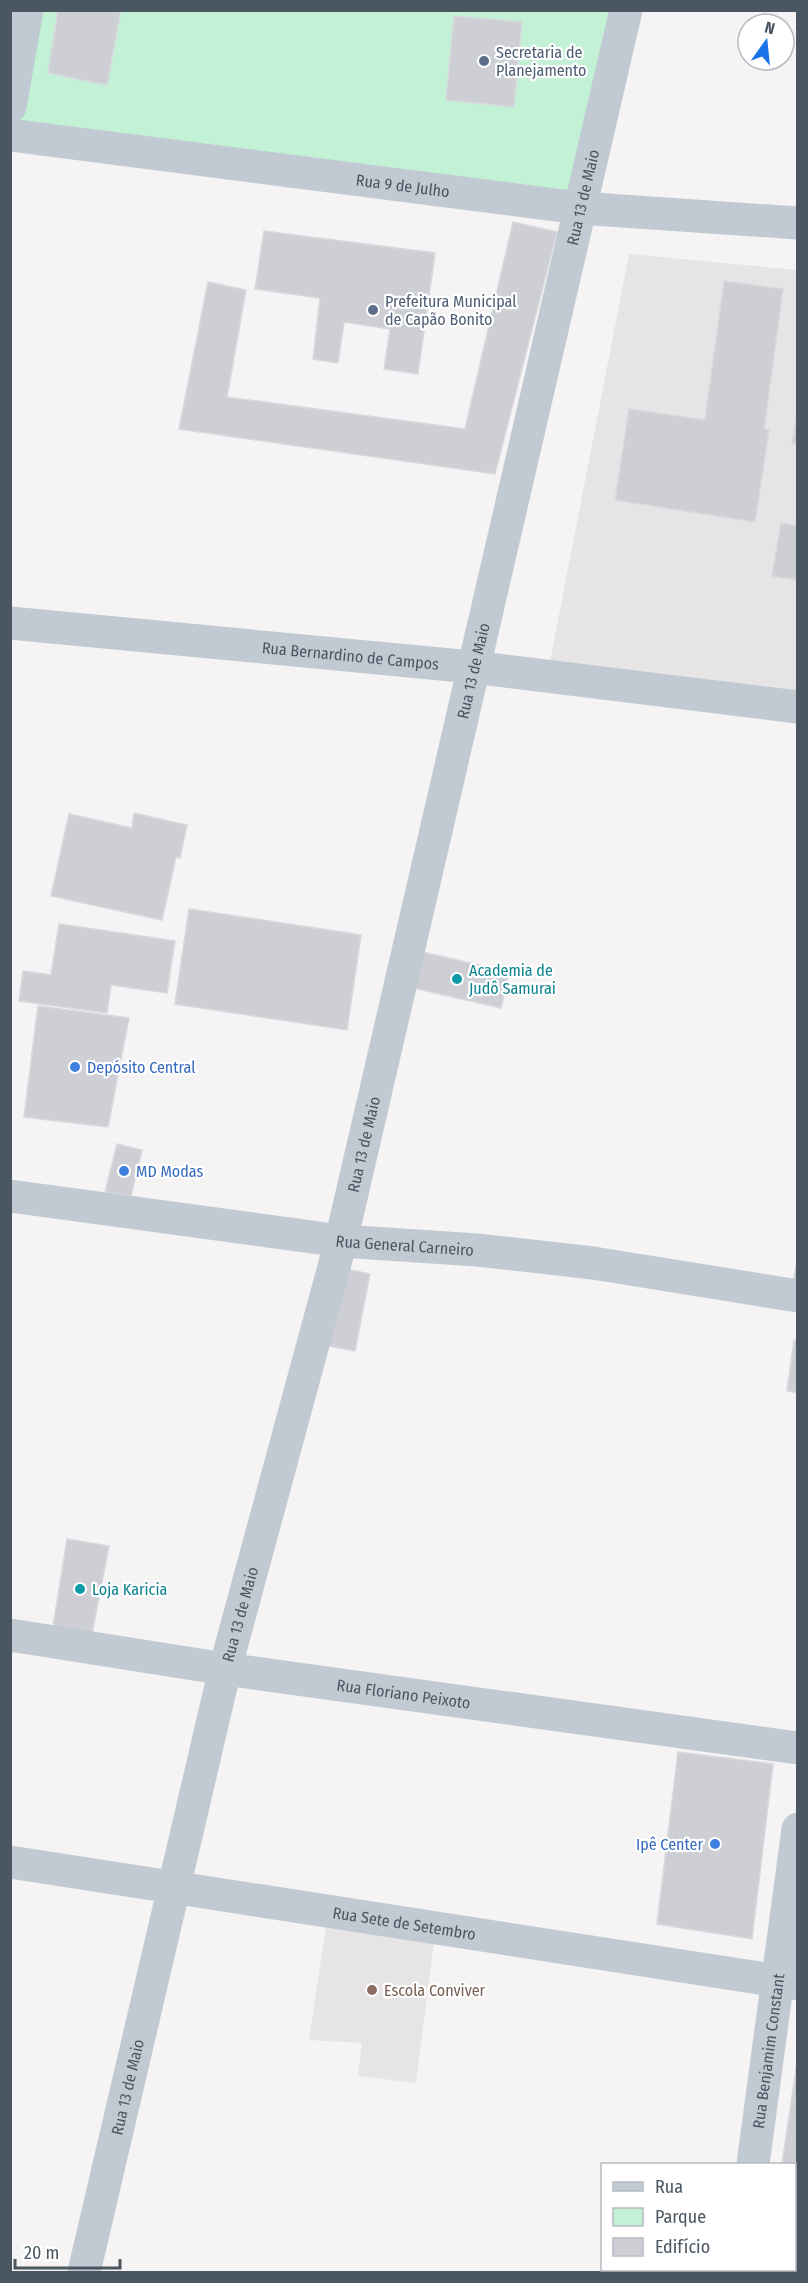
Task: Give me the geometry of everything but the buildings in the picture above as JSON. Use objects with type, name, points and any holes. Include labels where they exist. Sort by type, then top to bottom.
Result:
[{"type":"street","points":[[10,106],[27,10]]},
{"type":"street","name":"Rua 13 de Maio","points":[[84,2272],[225,1669],[341,1241],[472,667],[626,10]]},
{"type":"street","name":"Rua 9 de Julho","points":[[10,135],[579,208],[798,223]]},
{"type":"street","name":"Rua Bernardino de Campos","points":[[10,623],[472,667],[798,707]]},
{"type":"street","name":"Rua General Carneiro","points":[[10,1196],[341,1241],[477,1250],[593,1263],[798,1296]]},
{"type":"street","name":"Rua Floriano Peixoto","points":[[10,1635],[225,1669],[798,1748]]},
{"type":"street","name":"Rua Benjamim Constant","points":[[753,2163],[788,1983],[798,1829]]},
{"type":"street","name":"Rua Sete de Setembro","points":[[10,1862],[788,1983]]},
{"type":"shaded area","points":[[629,254],[797,270],[797,702],[548,672]]},
{"type":"shaded area","name":"Escola Conviver","points":[[326,1926],[434,1941],[416,2083],[358,2076],[362,2043],[309,2040]]},
{"type":"green space","points":[[27,11],[626,11],[579,208],[11,135]]},
{"type":"place","name":"Secretaria de Planejamento","points":[[484,61]]},
{"type":"place","name":"Prefeitura Municipal de Capão Bonito","points":[[373,310]]},
{"type":"place","name":"Academia de Judô Samurai","points":[[457,979]]},
{"type":"place","name":"Depósito Central","points":[[75,1067]]},
{"type":"place","name":"MD Modas","points":[[124,1171]]},
{"type":"place","name":"Loja Karicia","points":[[80,1589]]},
{"type":"place","name":"Ipê Center","points":[[715,1844]]},
{"type":"place","name":"Escola Conviver","points":[[372,1990]]}]
